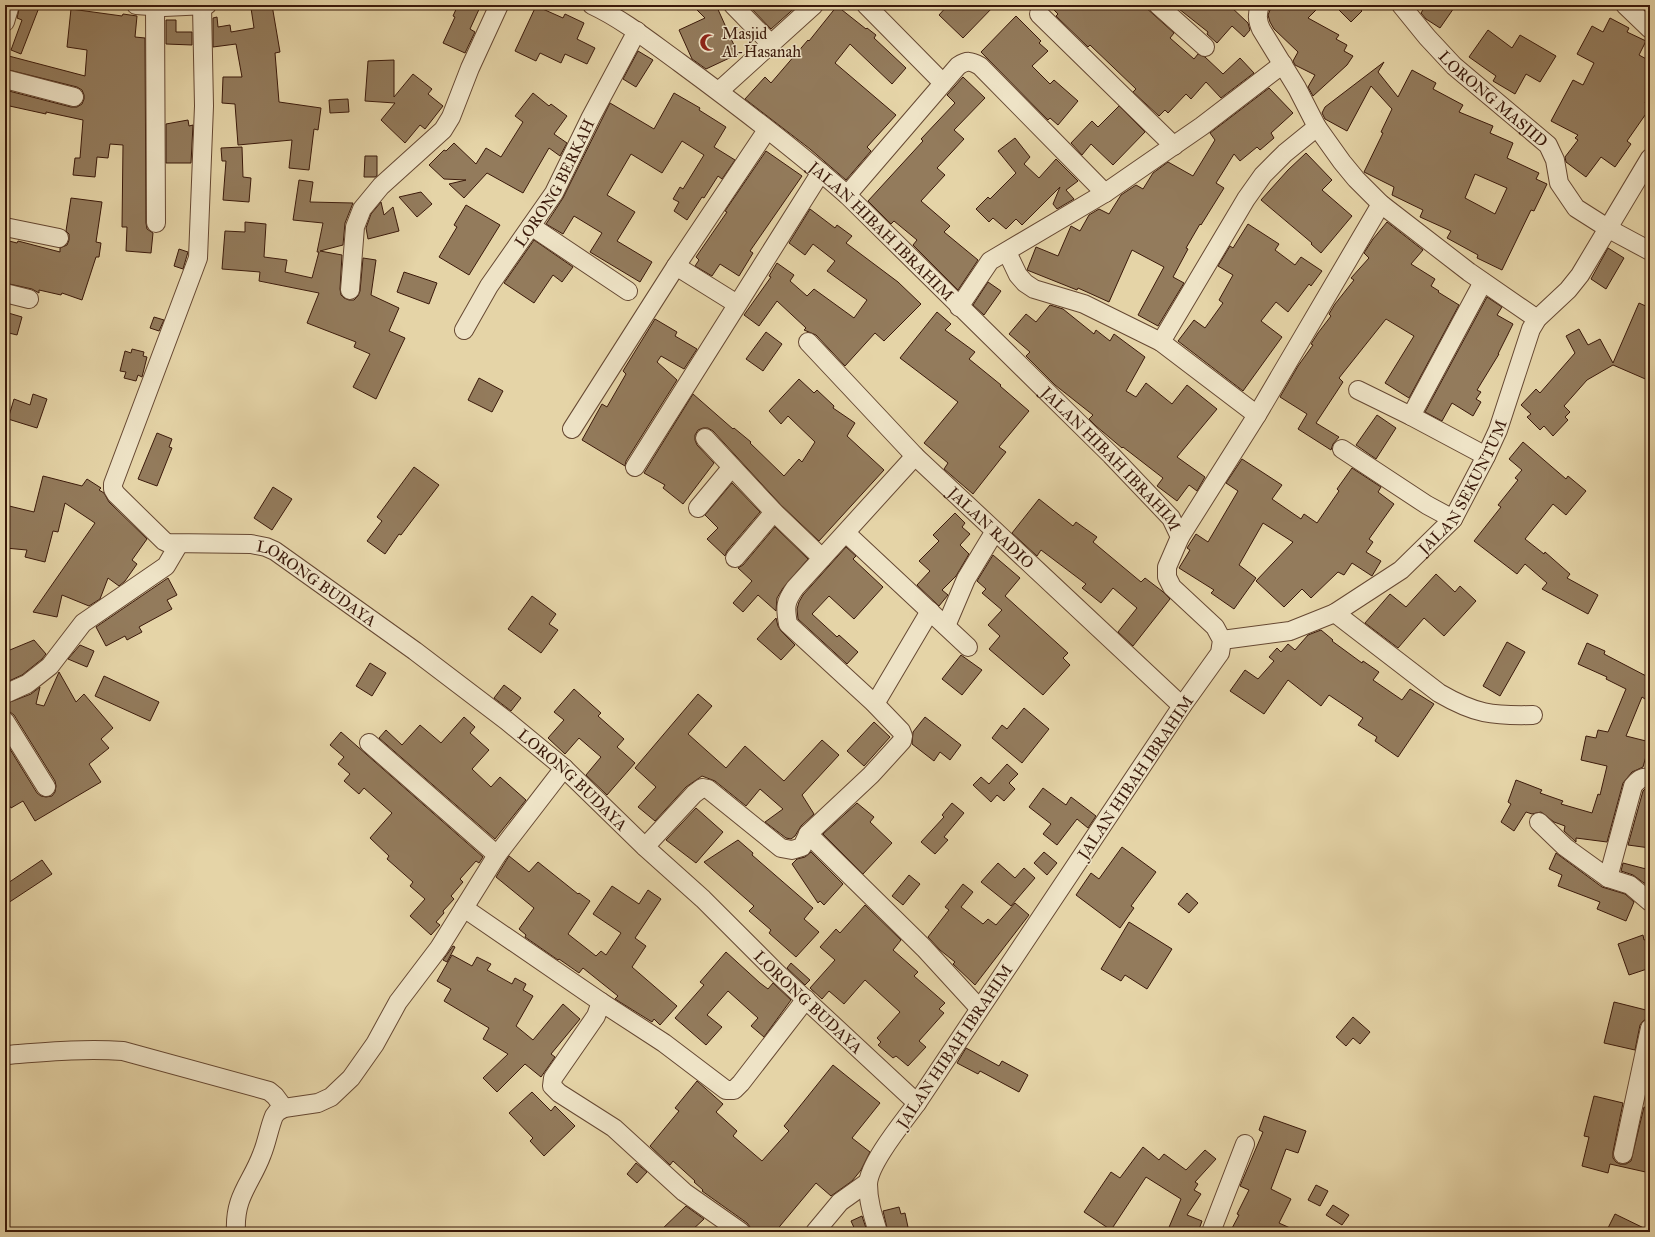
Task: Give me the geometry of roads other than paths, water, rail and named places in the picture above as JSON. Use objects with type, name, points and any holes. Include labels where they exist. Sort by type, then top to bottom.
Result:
[{"type":"street","points":[[5,22],[10,5]]},
{"type":"street","points":[[136,5],[155,7],[204,6]]},
{"type":"street","points":[[350,290],[355,227],[362,209],[381,186],[443,130],[451,116],[470,68],[499,5]]},
{"type":"street","name":"JALAN HIBAH IBRAHIM","points":[[592,5],[636,31],[719,91],[821,172],[847,195],[959,307],[1112,455],[1171,518],[1180,537],[1167,567],[1167,577],[1172,587],[1215,627],[1222,640],[1220,653],[1182,706],[917,1103],[875,1163],[868,1182],[869,1200],[878,1232]]},
{"type":"street","points":[[734,5],[772,45]]},
{"type":"street","points":[[719,91],[772,45],[814,5]]},
{"type":"street","points":[[866,5],[943,83]]},
{"type":"street","points":[[1158,5],[1205,47]]},
{"type":"street","points":[[1260,5],[1257,21],[1284,64],[1317,127],[1342,162],[1382,204],[1484,282],[1537,320]]},
{"type":"street","name":"LORONG MASJID","points":[[1401,5],[1427,37],[1454,66],[1548,146],[1555,160],[1559,183],[1576,208],[1609,229],[1650,251]]},
{"type":"street","points":[[1625,5],[1650,29]]},
{"type":"street","name":"LORONG BUDAYA","points":[[204,6],[204,106],[198,258],[113,484],[113,489],[116,494],[164,542],[172,544],[251,544],[266,547],[275,551],[415,651],[507,721],[564,768],[645,847],[703,899],[771,967],[917,1103]]},
{"type":"street","points":[[155,7],[156,223]]},
{"type":"street","points":[[1039,14],[1174,146]]},
{"type":"street","name":"LORONG BERKAH","points":[[464,330],[489,286],[554,193],[591,117],[636,31]]},
{"type":"street","points":[[847,195],[958,66],[966,61],[980,66],[1105,193]]},
{"type":"street","points":[[959,307],[990,261],[1105,193],[1174,146],[1284,64]]},
{"type":"street","points":[[5,79],[74,97]]},
{"type":"street","points":[[1161,342],[1246,199],[1263,175],[1285,153],[1317,127]]},
{"type":"street","points":[[572,428],[676,266],[767,130]]},
{"type":"street","name":"JALAN SEKUNTUM","points":[[1222,640],[1290,632],[1336,613],[1401,570],[1453,518],[1486,456],[1505,410],[1526,341],[1537,320],[1568,290],[1580,275],[1609,229],[1650,158]]},
{"type":"street","points":[[635,467],[821,172]]},
{"type":"street","points":[[1180,537],[1257,414],[1382,204]]},
{"type":"street","points":[[531,226],[628,291]]},
{"type":"street","points":[[5,227],[59,238]]},
{"type":"street","points":[[1007,252],[1018,274],[1025,283],[1034,289],[1084,304],[1161,342],[1257,414]]},
{"type":"street","points":[[676,266],[737,304]]},
{"type":"street","points":[[1411,416],[1484,282]]},
{"type":"street","points":[[5,293],[29,298]]},
{"type":"street","name":"JALAN RADIO","points":[[808,342],[915,456],[1182,706]]},
{"type":"street","points":[[1358,390],[1486,456]]},
{"type":"street","points":[[704,438],[774,512],[822,558]]},
{"type":"street","points":[[1342,449],[1427,505],[1453,518]]},
{"type":"street","points":[[645,847],[694,794],[702,788],[708,789],[781,848],[792,850],[802,847],[808,834],[871,775],[902,742],[903,736],[901,731],[875,704],[788,624],[785,609],[788,598],[795,588],[915,456]]},
{"type":"street","points":[[698,508],[732,467]]},
{"type":"street","points":[[735,558],[774,512]]},
{"type":"street","points":[[946,626],[966,579],[995,531]]},
{"type":"street","points":[[846,533],[968,647]]},
{"type":"street","points":[[5,694],[27,684],[50,666],[79,627],[166,566],[179,544]]},
{"type":"street","points":[[875,704],[930,611]]},
{"type":"street","points":[[1336,613],[1439,693],[1456,703],[1472,710],[1500,716],[1533,715]]},
{"type":"street","points":[[5,721],[46,787]]},
{"type":"street","points":[[369,743],[497,855]]},
{"type":"street","points":[[236,1232],[236,1213],[242,1192],[260,1161],[274,1116],[284,1108],[318,1103],[331,1097],[351,1078],[375,1044],[398,1002],[439,948],[497,855],[564,768]]},
{"type":"street","points":[[1608,878],[1633,786],[1638,779],[1645,777],[1650,778]]},
{"type":"street","points":[[1539,822],[1565,847],[1608,878],[1630,886],[1650,902]]},
{"type":"street","points":[[808,834],[924,948],[979,1008]]},
{"type":"street","points":[[464,908],[601,1002],[664,1043],[726,1090],[734,1090],[741,1083],[806,999]]},
{"type":"street","points":[[601,1002],[596,1016],[553,1078],[552,1086],[559,1093],[614,1128],[684,1192],[741,1232]]},
{"type":"street","points":[[1623,1154],[1650,1028]]},
{"type":"street","points":[[5,1055],[48,1051],[123,1051],[269,1091],[284,1108]]},
{"type":"street","points":[[1211,1232],[1245,1144]]},
{"type":"street","points":[[815,1232],[840,1202],[868,1182]]},
{"type":"place","name":"Masjid Al-Hasanah","points":[[709,42]]}]
